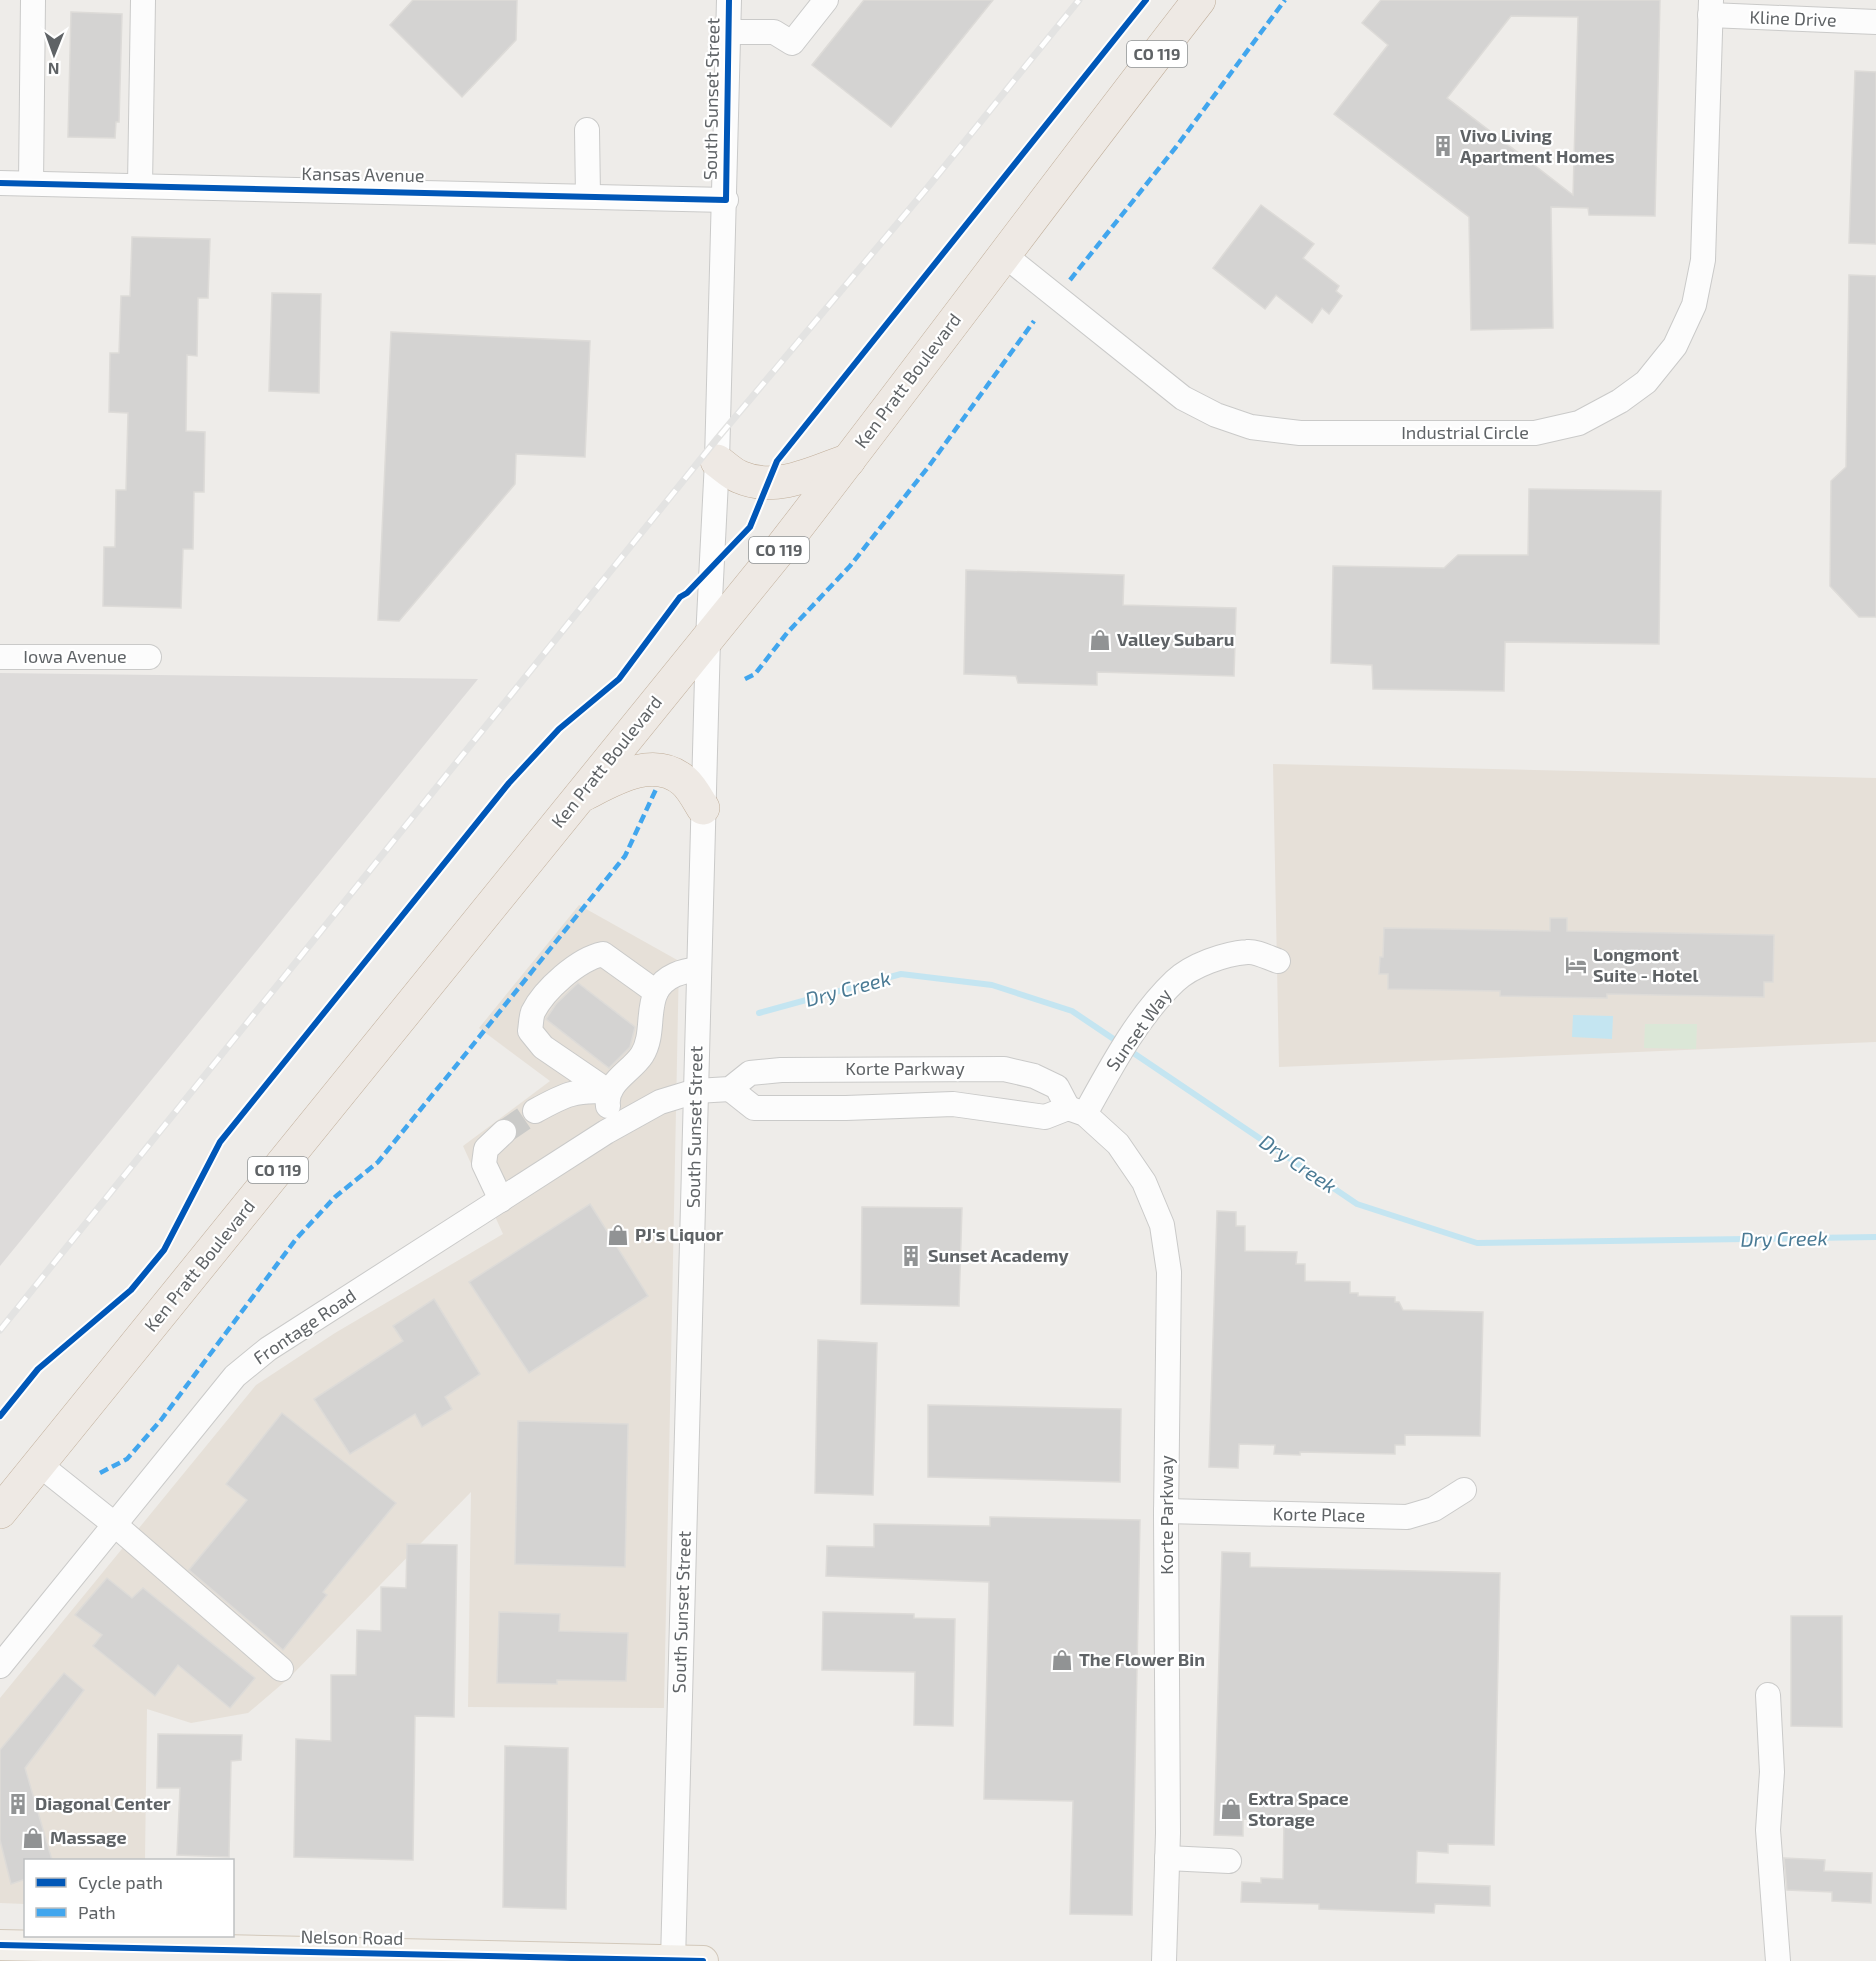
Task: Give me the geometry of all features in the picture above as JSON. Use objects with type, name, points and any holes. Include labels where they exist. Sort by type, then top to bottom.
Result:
[{"type":"highway","name":"Ken Pratt Boulevard","points":[[0,1512],[40,1466],[578,797],[708,639],[849,460],[1003,254],[1199,0]]},
{"type":"highway","points":[[717,461],[740,477],[767,484],[794,479],[849,460]]},
{"type":"highway","points":[[578,797],[618,777],[643,770],[667,772],[685,782],[703,808]]},
{"type":"main road","name":"Nelson Road","points":[[0,1945],[703,1961]]},
{"type":"main road","points":[[10,1961],[62,1947]]},
{"type":"street","points":[[31,183],[33,0]]},
{"type":"street","points":[[140,186],[143,0]]},
{"type":"street","name":"South Sunset Street","points":[[717,409],[726,200],[729,0]]},
{"type":"street","points":[[729,32],[774,32],[792,43],[826,0]]},
{"type":"street","name":"Industrial Circle","points":[[1003,254],[1183,398],[1216,415],[1251,427],[1300,434],[1535,433],[1579,423],[1610,409],[1646,382],[1675,346],[1694,305],[1703,260],[1711,8]]},
{"type":"street","name":"Kline Drive","points":[[1711,8],[1876,22]]},
{"type":"street","points":[[587,130],[588,196]]},
{"type":"street","name":"Kansas Avenue","points":[[0,183],[726,200]]},
{"type":"street","name":"South Sunset Street","points":[[673,1960],[703,808],[722,292]]},
{"type":"street","name":"Iowa Avenue","points":[[0,657],[149,657]]},
{"type":"street","name":"Sunset Way","points":[[1076,1111],[1176,979],[1211,960],[1249,951],[1278,961]]},
{"type":"street","points":[[609,1092],[543,1047],[530,1031],[532,1013],[568,970],[591,957],[603,954],[656,992]]},
{"type":"street","points":[[615,1127],[607,1104],[609,1092],[620,1077],[643,1054],[648,1042],[656,992],[666,980],[682,971],[699,969]]},
{"type":"street","name":"Korte Parkway","points":[[1076,1111],[1045,1117],[953,1104],[846,1108],[754,1108],[730,1089],[750,1073],[781,1070],[1004,1069],[1034,1076],[1057,1087],[1076,1111],[1118,1144],[1144,1182],[1162,1225],[1169,1272],[1166,1511],[1167,1858],[1164,1961]]},
{"type":"street","points":[[696,1091],[730,1089]]},
{"type":"street","points":[[535,1111],[567,1093],[582,1090],[609,1092]]},
{"type":"street","name":"Frontage Road","points":[[0,1666],[235,1376],[268,1349],[615,1127],[660,1102],[696,1091]]},
{"type":"street","points":[[501,1200],[484,1164],[486,1149],[504,1132]]},
{"type":"street","points":[[40,1466],[114,1524],[281,1669]]},
{"type":"street","name":"Korte Place","points":[[1166,1511],[1407,1517],[1434,1509],[1464,1490]]},
{"type":"street","points":[[1768,1695],[1772,1772],[1768,1830],[1778,1961]]},
{"type":"street","points":[[1167,1858],[1229,1861]]},
{"type":"shaded area","points":[[0,673],[478,679],[0,1266]]},
{"type":"shaded area","points":[[1273,764],[1876,778],[1876,1042],[1279,1067]]},
{"type":"shaded area","points":[[579,905],[679,961],[664,1708],[468,1707],[471,1492],[289,1678],[248,1713],[191,1723],[147,1709],[145,1859],[24,1859],[24,1904],[0,1903],[0,1698],[256,1385],[335,1333],[503,1234],[463,1146],[550,1081],[479,1028]]},
{"type":"green space","points":[[1645,1024],[1697,1024],[1696,1049],[1644,1048]]},
{"type":"water","points":[[1573,1015],[1613,1016],[1612,1039],[1572,1037]]},
{"type":"building","points":[[413,0],[517,0],[516,40],[462,97],[390,25]]},
{"type":"building","points":[[864,0],[993,0],[891,127],[812,65]]},
{"type":"building","name":"Vivo Living Apartment Homes","points":[[1381,0],[1660,0],[1655,216],[1589,215],[1588,208],[1551,207],[1553,328],[1471,330],[1469,217],[1334,114],[1388,45],[1362,23]],"holes":[[[1511,16],[1578,17],[1573,195],[1447,98]]]},
{"type":"building","points":[[71,12],[122,14],[119,122],[116,122],[115,138],[68,137]]},
{"type":"building","points":[[1855,71],[1876,72],[1876,244],[1849,243]]},
{"type":"building","points":[[1261,205],[1314,244],[1303,258],[1339,286],[1336,291],[1342,296],[1329,314],[1322,308],[1312,323],[1276,295],[1265,309],[1213,268]]},
{"type":"building","points":[[132,237],[210,239],[208,298],[198,298],[197,356],[187,355],[186,431],[205,432],[204,492],[194,492],[193,549],[183,549],[181,608],[103,606],[104,547],[115,547],[116,490],[126,490],[128,413],[109,412],[110,353],[119,353],[121,296],[130,296]]},
{"type":"building","points":[[1849,275],[1876,276],[1876,617],[1859,617],[1830,586],[1831,481],[1846,467]]},
{"type":"building","points":[[272,293],[321,294],[319,393],[269,391]]},
{"type":"building","points":[[391,332],[590,341],[585,457],[516,454],[515,484],[399,621],[378,620]]},
{"type":"building","points":[[1529,489],[1661,491],[1659,644],[1505,642],[1504,691],[1373,689],[1372,665],[1331,663],[1333,566],[1444,568],[1458,555],[1528,555]]},
{"type":"building","name":"Valley Subaru","points":[[966,570],[1124,575],[1123,605],[1236,608],[1234,676],[1097,672],[1097,685],[1018,683],[1016,676],[964,674]]},
{"type":"building","name":"Longmont Suite - Hotel","points":[[1550,918],[1567,918],[1567,931],[1774,935],[1773,982],[1764,982],[1764,997],[1607,994],[1607,998],[1500,996],[1500,991],[1388,989],[1388,974],[1379,974],[1380,957],[1383,957],[1384,928],[1550,931]]},
{"type":"building","points":[[578,983],[635,1027],[630,1047],[609,1068],[546,1019],[556,1004]]},
{"type":"building","points":[[590,1204],[648,1296],[529,1373],[469,1282]]},
{"type":"building","name":"Sunset Academy","points":[[862,1207],[962,1208],[959,1306],[861,1304]]},
{"type":"building","points":[[1217,1211],[1236,1212],[1236,1226],[1245,1226],[1245,1251],[1297,1252],[1296,1264],[1305,1264],[1305,1281],[1350,1282],[1350,1293],[1358,1293],[1358,1296],[1395,1297],[1395,1302],[1399,1302],[1403,1310],[1483,1312],[1480,1436],[1405,1435],[1405,1445],[1395,1445],[1395,1454],[1300,1452],[1300,1455],[1274,1454],[1275,1445],[1239,1444],[1238,1468],[1209,1467]]},
{"type":"building","points":[[434,1299],[480,1374],[445,1397],[452,1409],[422,1427],[415,1414],[350,1454],[314,1399],[403,1341],[393,1326]]},
{"type":"building","points":[[818,1340],[877,1343],[873,1495],[815,1493]]},
{"type":"building","points":[[928,1405],[1121,1409],[1120,1482],[928,1477]]},
{"type":"building","points":[[282,1413],[396,1503],[323,1592],[327,1595],[283,1650],[189,1570],[247,1500],[226,1484]]},
{"type":"building","points":[[518,1421],[628,1424],[625,1567],[515,1564]]},
{"type":"building","name":"The Flower Bin","points":[[990,1517],[1140,1520],[1132,1915],[1070,1914],[1073,1801],[984,1799],[989,1582],[826,1576],[827,1546],[874,1547],[874,1524],[990,1526]]},
{"type":"building","points":[[407,1544],[457,1545],[454,1717],[415,1716],[413,1860],[294,1857],[296,1739],[331,1741],[331,1675],[356,1675],[357,1630],[381,1631],[381,1587],[406,1588]]},
{"type":"building","points":[[1222,1552],[1250,1553],[1250,1567],[1500,1573],[1494,1845],[1448,1844],[1448,1853],[1417,1851],[1416,1883],[1490,1886],[1490,1906],[1435,1904],[1434,1913],[1319,1909],[1319,1904],[1241,1902],[1242,1882],[1261,1883],[1261,1878],[1283,1879],[1284,1820],[1243,1819],[1243,1836],[1214,1835]]},
{"type":"building","points":[[107,1578],[132,1598],[143,1588],[255,1678],[230,1708],[178,1665],[155,1696],[93,1646],[102,1635],[75,1615]]},
{"type":"building","points":[[499,1612],[560,1614],[559,1631],[628,1633],[626,1681],[557,1680],[557,1684],[497,1683]]},
{"type":"building","points":[[823,1612],[914,1614],[914,1618],[955,1619],[953,1726],[914,1725],[915,1672],[822,1670]]},
{"type":"building","points":[[1791,1616],[1842,1616],[1842,1727],[1791,1726]]},
{"type":"building","name":"Diagonal Center","points":[[64,1673],[84,1690],[25,1768],[52,1859],[24,1859],[24,1880],[11,1884],[0,1840],[0,1750]]},
{"type":"building","points":[[158,1734],[242,1735],[241,1760],[231,1761],[229,1857],[177,1855],[180,1788],[157,1788]]},
{"type":"building","points":[[505,1746],[568,1748],[566,1909],[503,1907]]},
{"type":"building","points":[[1784,1858],[1825,1860],[1824,1871],[1872,1873],[1871,1903],[1832,1901],[1832,1892],[1787,1890]]},
{"type":"waterway","name":"Dry Creek","points":[[759,1013],[901,974],[992,985],[1072,1011],[1121,1044]]},
{"type":"waterway","name":"Dry Creek","points":[[1129,1050],[1357,1204],[1477,1243],[1876,1237]]},
{"type":"tunnel","points":[[504,1132],[535,1111]]},
{"type":"railway","points":[[0,1330],[716,440],[928,187],[1079,0]]},
{"type":"marked path","points":[[1070,280],[1176,147],[1285,0]]},
{"type":"marked path","points":[[745,679],[755,674],[787,633],[850,566],[929,466],[1034,321]]},
{"type":"marked path","points":[[100,1473],[127,1459],[161,1420],[296,1239],[335,1197],[378,1162],[625,856],[657,787]]},
{"type":"cycle path","points":[[0,183],[726,200],[729,0]]},
{"type":"cycle path","points":[[0,1416],[38,1369],[131,1290],[164,1250],[220,1142],[509,783],[559,729],[619,679],[680,597],[687,593],[750,527],[777,461],[1146,0]]},
{"type":"cycle path","points":[[0,1945],[703,1961]]},
{"type":"place","name":"Vivo Living Apartment Homes","points":[[1443,146]]},
{"type":"place","name":"Valley Subaru","points":[[1100,640]]},
{"type":"place","name":"Longmont Suite - Hotel","points":[[1576,965]]},
{"type":"place","name":"PJ's Liquor","points":[[618,1235]]},
{"type":"place","name":"Sunset Academy","points":[[911,1256]]},
{"type":"place","name":"The Flower Bin","points":[[1062,1660]]},
{"type":"place","name":"Diagonal Center","points":[[18,1804]]},
{"type":"place","name":"Extra Space Storage","points":[[1231,1809]]},
{"type":"place","name":"Massage","points":[[33,1838]]}]
